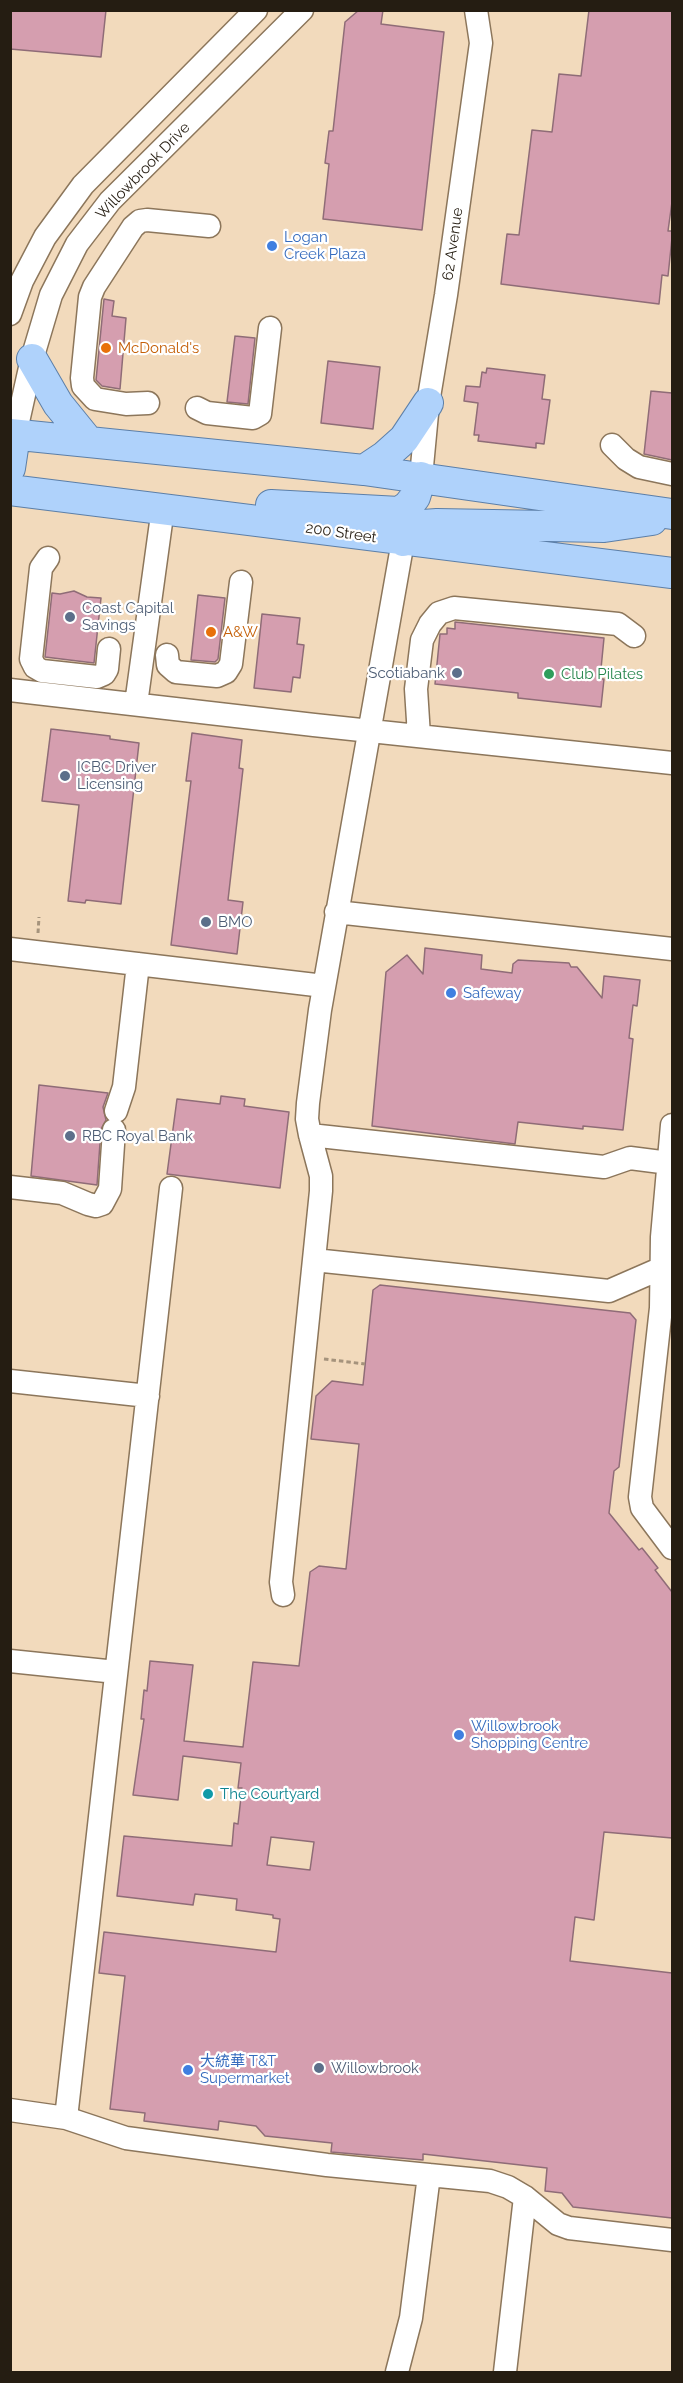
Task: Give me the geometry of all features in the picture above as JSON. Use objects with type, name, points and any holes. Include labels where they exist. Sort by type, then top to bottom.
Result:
[{"type":"main road","points":[[32,359],[58,404],[88,441]]},
{"type":"main road","points":[[364,470],[404,439],[428,404]]},
{"type":"main road","points":[[13,434],[421,477],[672,515]]},
{"type":"main road","name":"Willowbrook Drive","points":[[10,468],[13,434]]},
{"type":"main road","points":[[163,508],[271,505],[399,512],[415,497],[421,477]]},
{"type":"main road","name":"200 Street","points":[[10,490],[672,573]]},
{"type":"main road","points":[[403,541],[423,525],[604,527],[672,515]]},
{"type":"street","name":"Willowbrook Drive","points":[[10,314],[22,282],[45,237],[83,185],[256,10]]},
{"type":"street","name":"Willowbrook Drive","points":[[13,434],[51,295],[77,244],[110,201],[302,10]]},
{"type":"street","name":"62 Avenue","points":[[421,477],[428,404],[446,295],[481,43],[476,10]]},
{"type":"street","points":[[148,403],[126,404],[95,399],[83,386],[90,297],[133,227],[140,221],[209,226]]},
{"type":"street","points":[[197,408],[207,413],[253,418],[260,414],[270,328]]},
{"type":"street","points":[[612,445],[626,459],[639,467],[672,474]]},
{"type":"street","points":[[136,704],[163,508]]},
{"type":"street","points":[[283,1595],[281,1582],[321,1191],[321,1176],[307,1119],[308,1103],[336,912],[403,541]]},
{"type":"street","points":[[48,558],[41,568],[31,658],[35,667],[42,671],[97,677],[105,674],[109,649]]},
{"type":"street","points":[[167,655],[168,665],[176,672],[217,676],[226,672],[231,664],[241,582]]},
{"type":"street","points":[[419,736],[416,689],[422,640],[430,624],[440,613],[454,608],[618,624],[634,636]]},
{"type":"street","points":[[10,690],[672,763]]},
{"type":"street","points":[[336,912],[672,949]]},
{"type":"street","points":[[10,949],[324,986]]},
{"type":"street","points":[[10,1187],[62,1193],[96,1206],[102,1204],[107,1198],[113,1165],[115,1120],[124,1087],[128,1060],[138,964]]},
{"type":"street","points":[[113,1165],[126,1144],[130,1107],[124,1087]]},
{"type":"street","points":[[672,1125],[667,1266],[640,1497],[642,1508],[672,1548]]},
{"type":"street","points":[[310,1135],[604,1167],[630,1158],[669,1163]]},
{"type":"street","points":[[66,2118],[171,1188]]},
{"type":"street","points":[[314,1260],[591,1291],[609,1291],[667,1266]]},
{"type":"street","points":[[10,1381],[148,1396]]},
{"type":"street","points":[[10,1661],[116,1672]]},
{"type":"street","points":[[10,2110],[66,2118],[126,2138],[276,2158],[490,2181],[508,2187],[525,2197],[558,2224],[569,2228],[672,2240]]},
{"type":"street","points":[[397,2373],[411,2318],[429,2175]]},
{"type":"street","points":[[505,2373],[525,2197]]},
{"type":"path","points":[[38,931],[39,917]]},
{"type":"path","points":[[335,1360],[365,1364]]},
{"type":"building","points":[[10,10],[106,10],[101,57],[10,49]]},
{"type":"building","points":[[359,10],[383,10],[381,24],[444,32],[422,230],[323,219],[329,164],[325,163],[329,131],[333,131],[345,22]]},
{"type":"building","points":[[589,10],[672,10],[672,202],[668,231],[672,231],[672,238],[668,276],[662,275],[659,304],[501,284],[507,234],[519,235],[532,130],[552,132],[559,74],[581,76]]},
{"type":"building","name":"McDonald's","points":[[104,299],[114,301],[112,316],[126,318],[120,389],[102,386],[96,380]]},
{"type":"building","points":[[235,336],[255,338],[248,404],[227,402]]},
{"type":"building","points":[[328,361],[380,367],[373,429],[321,423]]},
{"type":"building","points":[[487,368],[545,375],[542,399],[550,400],[544,444],[536,443],[536,448],[478,441],[479,435],[474,435],[478,403],[464,401],[466,386],[480,387],[482,372],[486,373]]},
{"type":"building","points":[[651,391],[672,393],[672,460],[644,454]]},
{"type":"building","name":"Coast Capital Savings","points":[[74,591],[87,597],[101,598],[94,663],[45,657],[52,593]]},
{"type":"building","name":"A&W","points":[[198,595],[225,598],[218,659],[215,662],[191,660]]},
{"type":"building","points":[[262,614],[300,618],[297,644],[304,645],[300,678],[293,677],[291,692],[254,688]]},
{"type":"building","points":[[455,622],[604,638],[600,679],[604,679],[601,707],[518,698],[518,693],[435,684],[440,634],[447,634],[447,628],[455,629]]},
{"type":"building","points":[[51,729],[110,736],[110,739],[139,743],[121,904],[86,900],[85,903],[68,901],[79,805],[42,801]]},
{"type":"building","points":[[192,733],[242,740],[239,768],[243,769],[228,900],[243,902],[237,954],[171,945],[191,781],[186,781]]},
{"type":"building","points":[[425,948],[482,955],[481,969],[512,973],[513,964],[518,960],[569,963],[571,967],[577,967],[602,998],[604,976],[640,980],[637,1006],[633,1005],[629,1038],[633,1039],[623,1130],[583,1126],[583,1129],[518,1122],[515,1144],[372,1126],[386,972],[407,955],[423,974]]},
{"type":"building","name":"RBC Royal Bank","points":[[39,1085],[108,1093],[103,1107],[106,1120],[101,1129],[97,1185],[31,1176]]},
{"type":"building","points":[[221,1096],[245,1099],[244,1106],[289,1112],[280,1188],[167,1174],[177,1099],[220,1104]]},
{"type":"building","name":"Willowbrook Shopping Centre","points":[[380,1285],[630,1313],[636,1320],[619,1467],[614,1471],[609,1513],[639,1550],[642,1548],[658,1568],[655,1570],[672,1592],[672,1838],[604,1832],[594,1920],[575,1917],[570,1961],[672,1973],[672,2218],[573,2207],[562,2193],[545,2191],[547,2168],[423,2154],[423,2160],[331,2152],[332,2143],[265,2136],[256,2126],[219,2121],[218,2130],[192,2127],[144,2121],[145,2113],[110,2109],[125,1976],[99,1973],[104,1932],[276,1952],[280,1919],[273,1918],[273,1915],[236,1910],[237,1899],[195,1894],[193,1905],[117,1896],[124,1836],[232,1846],[234,1823],[238,1824],[242,1788],[238,1788],[241,1763],[183,1756],[178,1800],[133,1795],[144,1719],[141,1719],[144,1690],[147,1691],[150,1661],[193,1665],[184,1741],[243,1747],[253,1662],[299,1666],[310,1572],[319,1566],[346,1569],[359,1444],[311,1439],[316,1396],[332,1381],[363,1385],[373,1290]],"holes":[[[271,1837],[314,1842],[310,1870],[267,1865]]]},
{"type":"place","name":"Logan Creek Plaza","points":[[272,246]]},
{"type":"place","name":"McDonald's","points":[[106,348]]},
{"type":"place","name":"Coast Capital Savings","points":[[70,617]]},
{"type":"place","name":"A&W","points":[[211,632]]},
{"type":"place","name":"Scotiabank","points":[[457,673]]},
{"type":"place","name":"Club Pilates","points":[[549,674]]},
{"type":"place","name":"ICBC Driver Licensing","points":[[65,776]]},
{"type":"place","name":"BMO","points":[[206,922]]},
{"type":"place","name":"Safeway","points":[[451,993]]},
{"type":"place","name":"RBC Royal Bank","points":[[70,1136]]},
{"type":"place","name":"Willowbrook Shopping Centre","points":[[459,1735]]},
{"type":"place","name":"The Courtyard","points":[[208,1794]]},
{"type":"place","name":"Willowbrook","points":[[319,2068]]},
{"type":"place","name":"大統華 T&T Supermarket","points":[[188,2070]]}]
